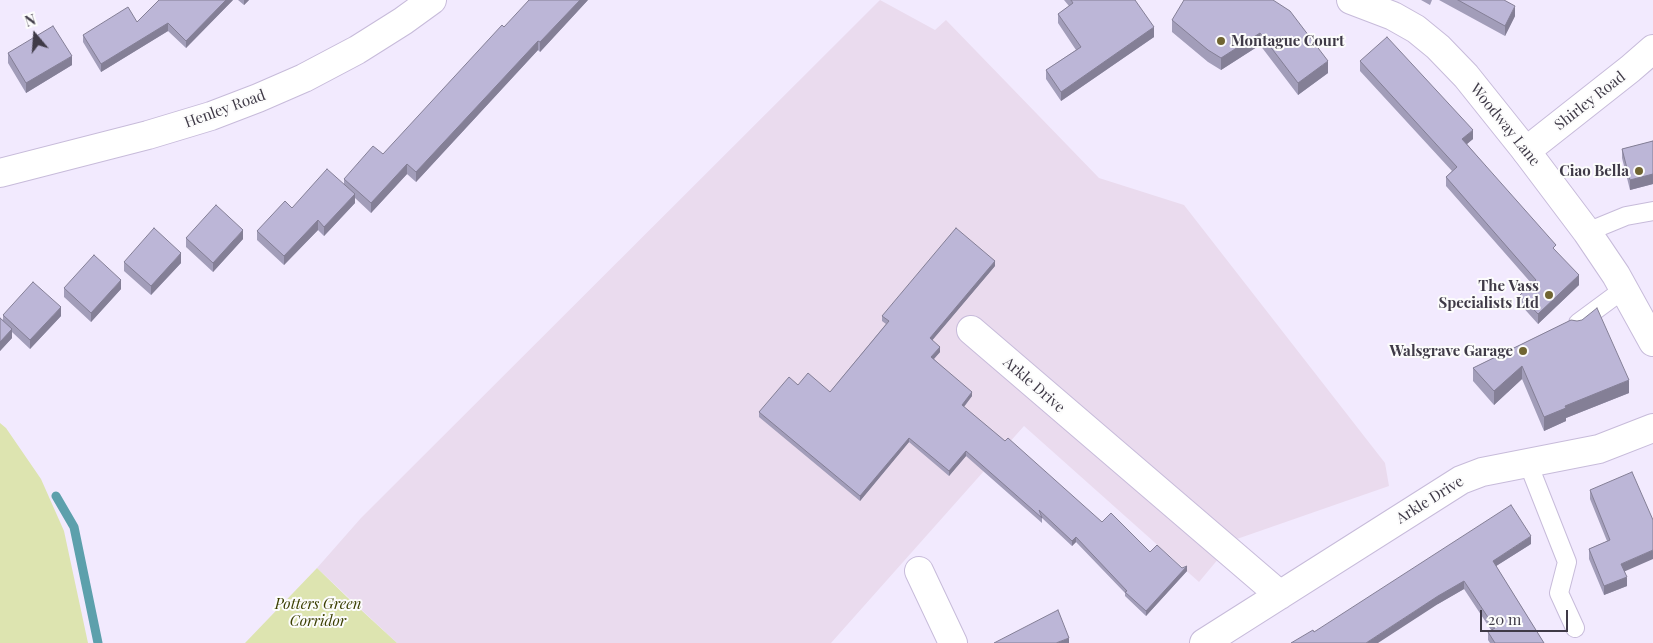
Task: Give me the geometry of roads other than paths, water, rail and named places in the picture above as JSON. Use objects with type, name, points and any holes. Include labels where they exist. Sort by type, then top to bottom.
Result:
[{"type":"street","name":"Henley Road","points":[[0,173],[148,135],[211,116],[250,101],[304,78],[357,50],[432,0]]},
{"type":"street","name":"Woodway Lane","points":[[1351,0],[1394,16],[1416,29],[1438,47],[1466,76],[1587,232],[1624,289],[1653,342]]},
{"type":"street","name":"Shirley Road","points":[[1526,151],[1653,49]]},
{"type":"street","name":"Arkle Drive","points":[[971,330],[1280,595]]},
{"type":"street","name":"Arkle Drive","points":[[1204,643],[1461,480],[1482,472],[1599,449],[1653,428]]},
{"type":"street","points":[[920,571],[953,643]]},
{"type":"lane","points":[[1587,232],[1626,216],[1653,211]]},
{"type":"lane","points":[[1576,324],[1624,289]]},
{"type":"lane","points":[[1528,463],[1567,562],[1560,593],[1575,628]]},
{"type":"waterway","points":[[56,496],[74,527],[98,643]]},
{"type":"place","name":"Montague Court","points":[[1221,41]]},
{"type":"place","name":"Ciao Bella","points":[[1639,171]]},
{"type":"place","name":"The Vass Specialists Ltd","points":[[1549,295]]},
{"type":"place","name":"Walsgrave Garage","points":[[1523,351]]},
{"type":"park label","name":"Potters Green Corridor","points":[[318,612]]}]
